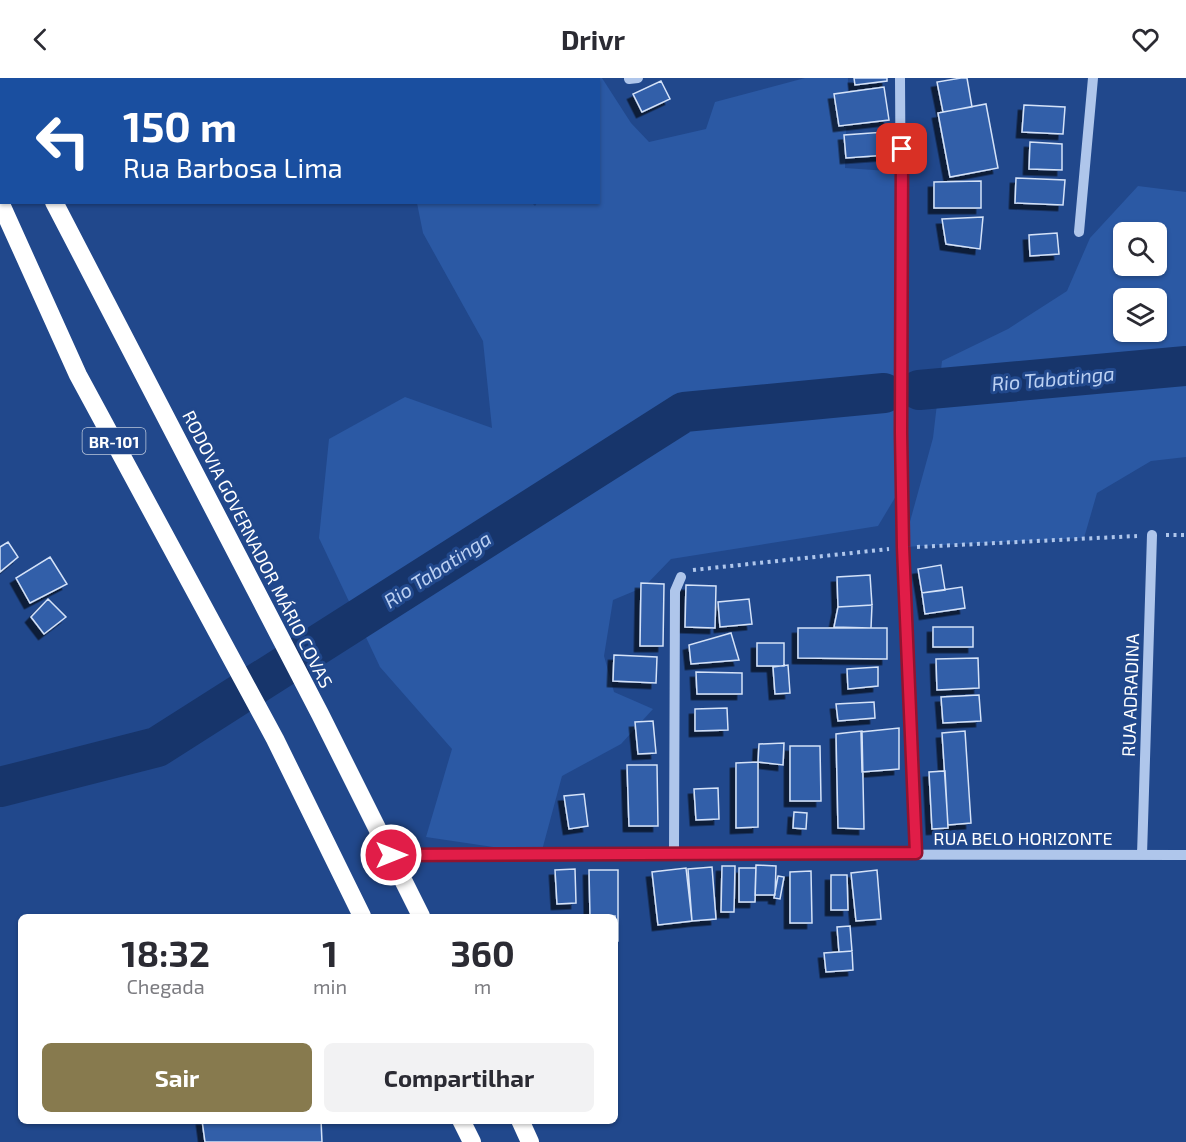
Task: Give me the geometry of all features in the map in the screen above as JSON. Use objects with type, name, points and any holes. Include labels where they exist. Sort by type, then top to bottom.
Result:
[{"type":"highway","name":"BR-101","points":[[1,204],[78,375],[275,739],[361,914]]},
{"type":"highway","name":"RODOVIA GOVERNADOR MÁRIO COVAS","points":[[55,204],[289,653],[420,914]]},
{"type":"highway","points":[[463,1124],[472,1142]]},
{"type":"highway","points":[[522,1124],[530,1142]]},
{"type":"street","points":[[900,78],[903,547],[916,853]]},
{"type":"street","points":[[1079,232],[1092,78]]},
{"type":"street","name":"RUA ADRADINA","points":[[1142,855],[1152,535]]},
{"type":"street","points":[[674,853],[675,591],[681,577]]},
{"type":"street","name":"RUA BELO HORIZONTE","points":[[391,855],[916,853],[1186,855]]},
{"type":"path","points":[[681,577],[691,570],[903,547],[1186,535]]},
{"type":"shaded area","points":[[600,78],[631,123],[649,142],[706,129],[715,102],[805,78],[848,78],[845,168],[902,172],[902,486],[878,526],[671,559],[644,587],[613,600],[604,656],[614,692],[653,709],[621,744],[562,776],[541,854],[426,837],[452,749],[380,667],[319,538],[329,439],[405,397],[492,428],[483,341],[423,233],[417,204],[533,204],[535,206],[536,204],[600,204]]},
{"type":"shaded area","points":[[1138,186],[1186,192],[1186,457],[1151,461],[1097,493],[1084,538],[903,547],[933,438],[942,361],[1008,329],[1067,291],[1090,238]]},
{"type":"building","points":[[854,78],[887,78],[887,81],[855,85]]},
{"type":"building","points":[[967,78],[972,107],[943,112],[937,82]]},
{"type":"building","points":[[661,81],[670,99],[642,112],[633,94]]},
{"type":"building","points":[[884,87],[889,120],[839,126],[834,94]]},
{"type":"building","points":[[986,104],[998,168],[950,177],[938,113]]},
{"type":"building","points":[[1024,105],[1065,107],[1063,134],[1022,132]]},
{"type":"building","points":[[885,132],[887,155],[846,158],[844,135]]},
{"type":"building","points":[[1030,142],[1062,144],[1062,170],[1029,169]]},
{"type":"building","points":[[1016,178],[1065,180],[1063,205],[1015,203]]},
{"type":"building","points":[[981,181],[981,208],[934,208],[934,182]]},
{"type":"building","points":[[983,217],[980,249],[946,244],[942,219]]},
{"type":"building","points":[[1057,233],[1059,254],[1030,256],[1029,235]]},
{"type":"building","points":[[8,542],[18,557],[0,572],[0,547]]},
{"type":"building","points":[[50,557],[67,584],[30,603],[16,578]]},
{"type":"building","points":[[941,565],[945,590],[922,593],[918,569]]},
{"type":"building","points":[[870,575],[872,605],[838,607],[837,577]]},
{"type":"building","points":[[641,583],[664,584],[663,646],[640,646]]},
{"type":"building","points":[[686,585],[716,586],[715,628],[685,627]]},
{"type":"building","points":[[962,587],[965,608],[925,614],[922,593]]},
{"type":"building","points":[[48,599],[66,617],[44,634],[31,617]]},
{"type":"building","points":[[749,599],[752,624],[720,627],[718,602]]},
{"type":"building","points":[[872,605],[871,628],[834,627],[838,607]]},
{"type":"building","points":[[933,627],[973,627],[973,647],[933,647]]},
{"type":"building","points":[[798,628],[887,628],[887,659],[798,658]]},
{"type":"building","points":[[731,633],[739,660],[691,664],[689,645]]},
{"type":"building","points":[[757,643],[784,643],[784,666],[757,666]]},
{"type":"building","points":[[614,655],[657,657],[656,683],[613,681]]},
{"type":"building","points":[[978,658],[979,688],[937,690],[936,659]]},
{"type":"building","points":[[788,665],[790,693],[775,694],[773,667]]},
{"type":"building","points":[[878,667],[878,686],[848,689],[847,669]]},
{"type":"building","points":[[696,672],[742,673],[742,694],[697,694]]},
{"type":"building","points":[[979,695],[981,721],[943,723],[941,697]]},
{"type":"building","points":[[874,702],[875,718],[838,721],[836,704]]},
{"type":"building","points":[[727,708],[728,730],[695,731],[695,709]]},
{"type":"building","points":[[653,721],[656,753],[638,754],[635,722]]},
{"type":"building","points":[[899,728],[899,769],[862,772],[861,732]]},
{"type":"building","points":[[862,731],[864,829],[838,828],[836,734]]},
{"type":"building","points":[[965,731],[971,823],[948,825],[942,733]]},
{"type":"building","points":[[784,743],[783,765],[758,762],[759,744]]},
{"type":"building","points":[[790,746],[820,746],[821,801],[790,801]]},
{"type":"building","points":[[758,762],[758,827],[736,828],[736,763]]},
{"type":"building","points":[[627,765],[657,765],[658,826],[629,826]]},
{"type":"building","points":[[945,771],[948,828],[932,829],[929,772]]},
{"type":"building","points":[[718,788],[719,819],[696,820],[694,789]]},
{"type":"building","points":[[584,794],[588,826],[569,829],[564,796]]},
{"type":"building","points":[[794,812],[807,813],[806,829],[793,828]]},
{"type":"building","points":[[756,865],[776,866],[775,895],[755,895]]},
{"type":"building","points":[[722,866],[735,866],[734,912],[721,912]]},
{"type":"building","points":[[712,867],[716,919],[692,921],[688,869]]},
{"type":"building","points":[[686,868],[692,921],[658,925],[652,872]]},
{"type":"building","points":[[739,868],[756,868],[755,902],[739,902]]},
{"type":"building","points":[[575,869],[576,903],[557,904],[555,870]]},
{"type":"building","points":[[589,870],[618,870],[618,914],[590,914]]},
{"type":"building","points":[[877,870],[881,919],[856,921],[851,873]]},
{"type":"building","points":[[811,871],[812,923],[790,923],[790,872]]},
{"type":"building","points":[[831,875],[847,875],[848,910],[831,910]]},
{"type":"building","points":[[778,876],[784,877],[780,899],[774,898]]},
{"type":"building","points":[[850,926],[852,951],[839,952],[837,927]]},
{"type":"building","points":[[852,951],[853,970],[826,972],[824,953]]},
{"type":"building","points":[[203,1124],[321,1124],[322,1142],[205,1142]]},
{"type":"waterway","name":"Rio Tabatinga","points":[[919,390],[1186,366]]},
{"type":"waterway","name":"Rio Tabatinga","points":[[0,787],[157,747],[684,412],[884,393]]},
{"type":"route","points":[[391,855],[916,853],[903,547],[902,149]]}]
